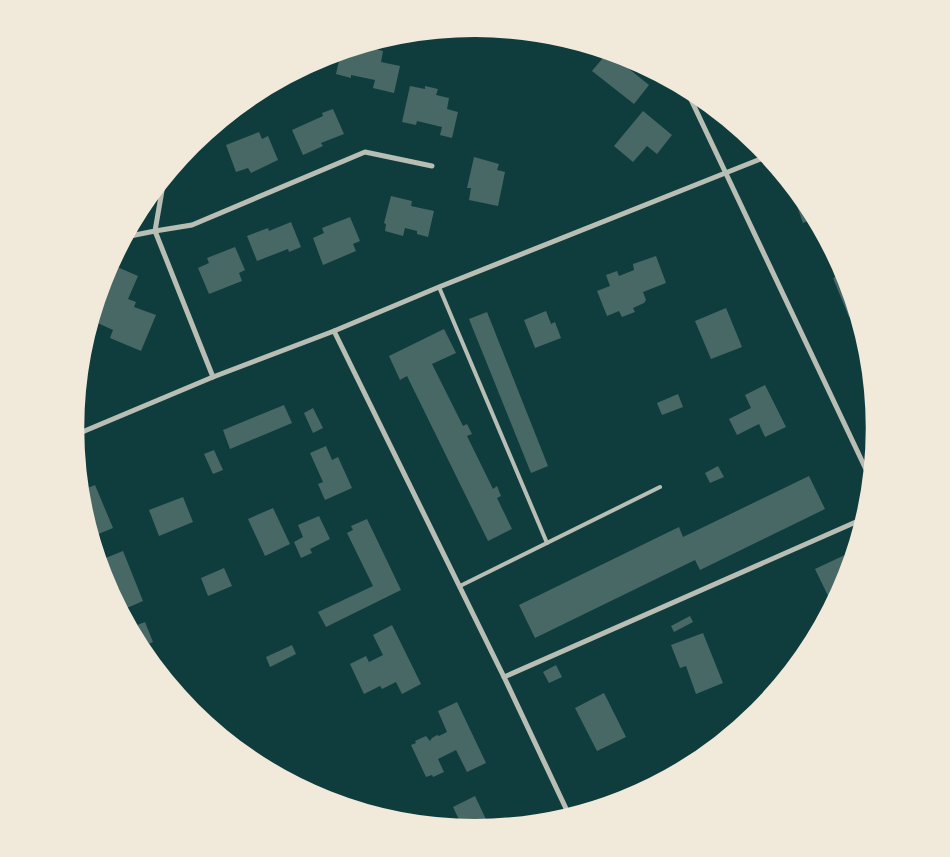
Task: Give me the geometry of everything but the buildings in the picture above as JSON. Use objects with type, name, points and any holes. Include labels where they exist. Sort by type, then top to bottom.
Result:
[{"type":"street","points":[[692,101],[865,467]]},
{"type":"street","points":[[133,235],[192,224],[365,152],[432,166]]},
{"type":"street","points":[[83,432],[760,159]]},
{"type":"street","points":[[161,194],[155,231],[213,378]]},
{"type":"street","points":[[334,331],[504,676],[566,810]]},
{"type":"street","points":[[504,676],[856,522]]},
{"type":"lane","points":[[439,287],[547,543]]},
{"type":"lane","points":[[460,586],[660,486]]}]
